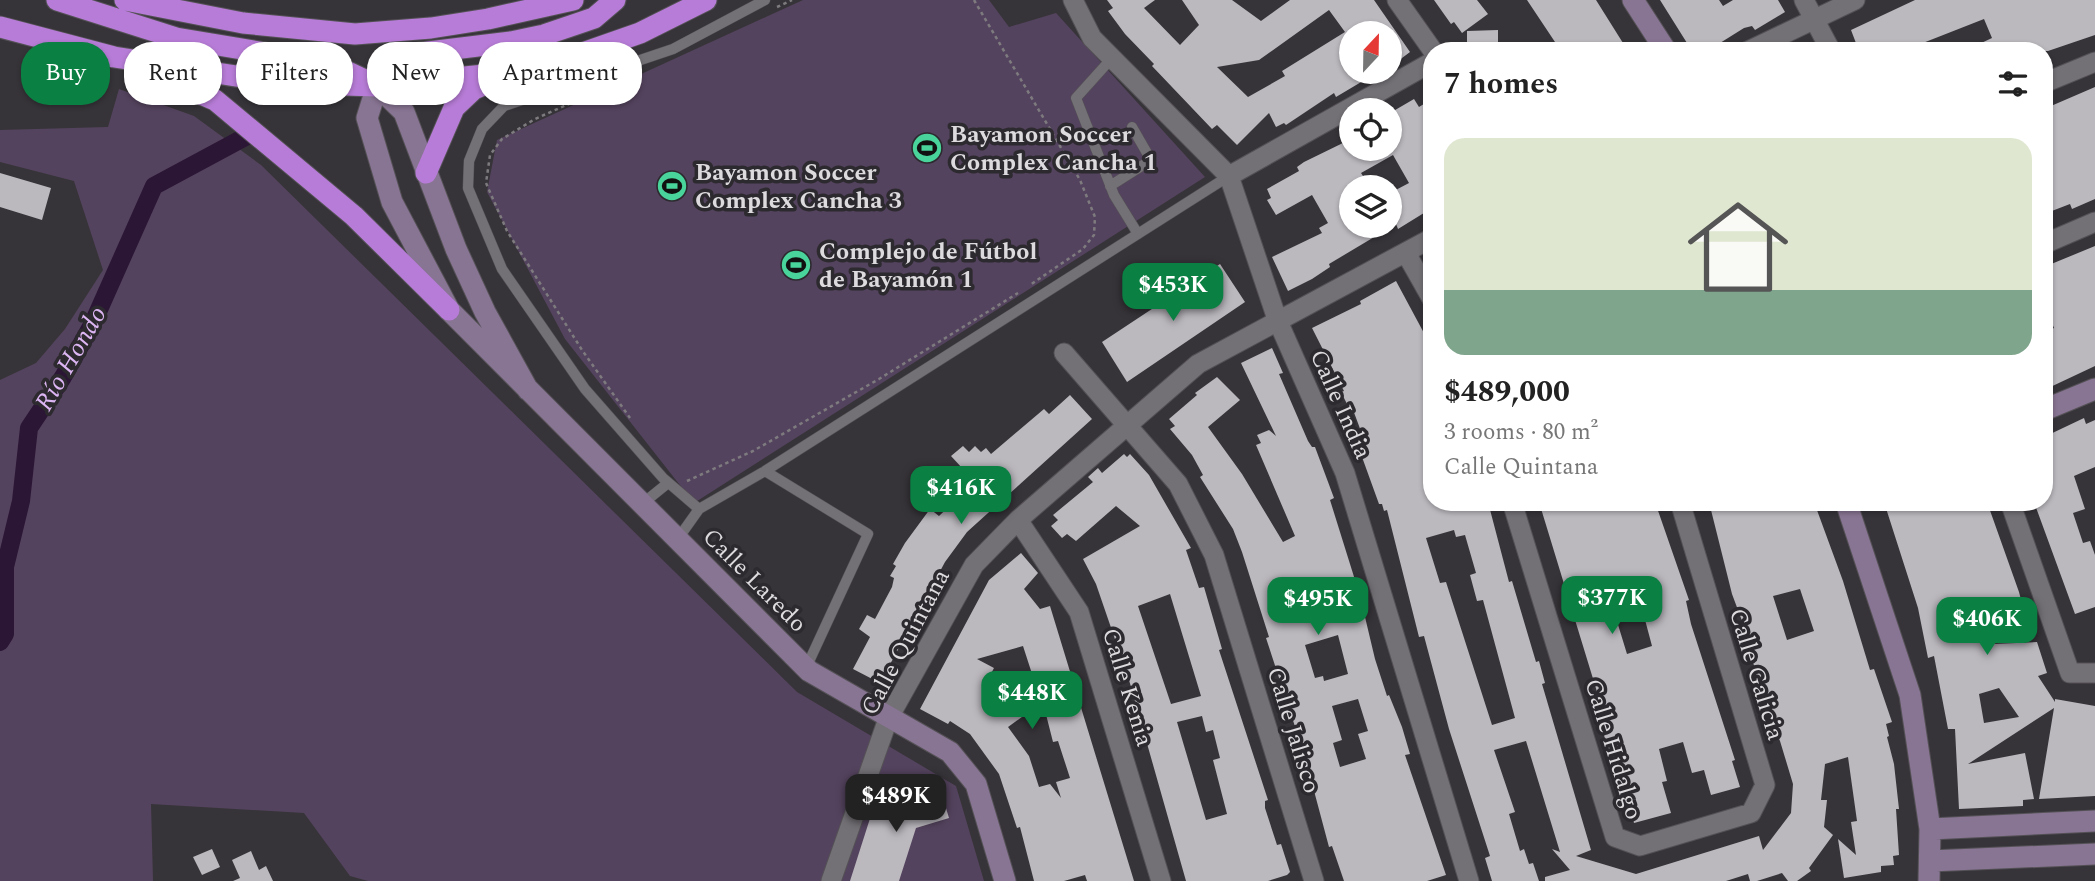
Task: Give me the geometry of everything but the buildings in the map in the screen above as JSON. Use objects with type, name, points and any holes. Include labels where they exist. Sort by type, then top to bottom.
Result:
[{"type":"highway","points":[[57,0],[176,38],[331,64],[367,81]]},
{"type":"highway","points":[[125,0],[243,23],[355,34],[465,23],[573,0]]},
{"type":"highway","points":[[464,48],[511,42],[544,34],[594,18],[615,0]]},
{"type":"highway","points":[[616,42],[706,0]]},
{"type":"highway","points":[[0,27],[114,57],[280,83],[367,86]]},
{"type":"highway","points":[[114,57],[215,100],[354,216],[449,310]]},
{"type":"highway","points":[[426,173],[454,108],[464,95],[478,89]]},
{"type":"main road","points":[[1633,0],[1660,42]]},
{"type":"main road","name":"Calle Laredo","points":[[371,105],[367,118],[392,202],[449,310],[806,668],[888,719],[950,752],[976,784],[1005,881]]},
{"type":"main road","points":[[397,105],[404,112],[426,173],[485,312],[528,390]]},
{"type":"main road","points":[[2053,406],[2095,389]]},
{"type":"main road","points":[[1849,511],[1910,695],[1930,829],[1930,871],[2095,854]]},
{"type":"main road","points":[[1930,829],[2095,821]]},
{"type":"street","name":"Calle India","points":[[1073,0],[1092,38],[1229,176],[1277,320],[1345,473],[1469,881]]},
{"type":"street","points":[[1398,0],[1427,42]]},
{"type":"street","points":[[1804,0],[1826,42]]},
{"type":"street","points":[[1765,42],[1855,0]]},
{"type":"street","points":[[2053,79],[2095,62]]},
{"type":"street","points":[[1229,176],[1423,67]]},
{"type":"street","points":[[2053,240],[2095,222]]},
{"type":"street","name":"Calle Quintana","points":[[831,881],[888,719],[974,565],[1018,520],[1198,364],[1423,243]]},
{"type":"street","points":[[1406,253],[1423,283]]},
{"type":"street","name":"Calle Jalisco","points":[[1064,353],[1128,423],[1178,484],[1214,555],[1314,881]]},
{"type":"street","name":"Calle Hidalgo","points":[[1515,511],[1615,837],[1640,846],[1707,826]]},
{"type":"street","name":"Calle Galicia","points":[[1683,511],[1765,785],[1751,813],[1707,826]]},
{"type":"street","points":[[2013,511],[2070,673],[2095,673]]},
{"type":"street","name":"Calle Kenia","points":[[1018,520],[1079,612],[1161,881]]},
{"type":"lane","points":[[699,509],[668,483],[585,389],[502,269],[468,188],[469,161],[482,129],[504,106],[673,49],[765,0]]},
{"type":"lane","points":[[1112,58],[1076,98],[1110,186],[1138,234]]},
{"type":"lane","points":[[1110,186],[1151,160],[1132,127]]},
{"type":"lane","points":[[677,540],[699,509],[765,471],[1229,176]]},
{"type":"lane","points":[[765,471],[867,534],[806,668]]},
{"type":"lane","points":[[642,504],[668,483]]},
{"type":"path","points":[[767,12],[792,0]]},
{"type":"path","points":[[682,480],[689,481],[753,450],[879,379],[1075,255],[1094,235],[1093,206],[1080,180],[974,0]]},
{"type":"path","points":[[567,105],[535,119],[502,139],[489,155],[486,183],[507,231],[582,350],[633,422]]},
{"type":"shaded area","name":"Complejo de Fútbol de Bayamón 1","points":[[803,0],[989,0],[1009,27],[1056,13],[1205,177],[694,503],[565,339],[487,192],[497,140],[574,105],[642,105],[642,74]]},
{"type":"shaded area","points":[[119,89],[124,91],[124,105],[163,105],[194,116],[261,165],[797,692],[956,786],[984,881],[368,881],[350,876],[304,813],[151,804],[153,881],[0,881],[0,380],[36,363],[65,329],[103,270],[74,181],[0,162],[0,130],[108,127]]},
{"type":"waterway","name":"Río Hondo","points":[[0,642],[5,634],[5,567],[21,501],[29,428],[63,377],[93,323],[154,186],[247,136]]},
{"type":"place","name":"Bayamon Soccer Complex Cancha 1","points":[[927,148]]},
{"type":"place","name":"Bayamon Soccer Complex Cancha 3","points":[[672,186]]},
{"type":"place","name":"Complejo de Fútbol de Bayamón 1","points":[[796,265]]}]
